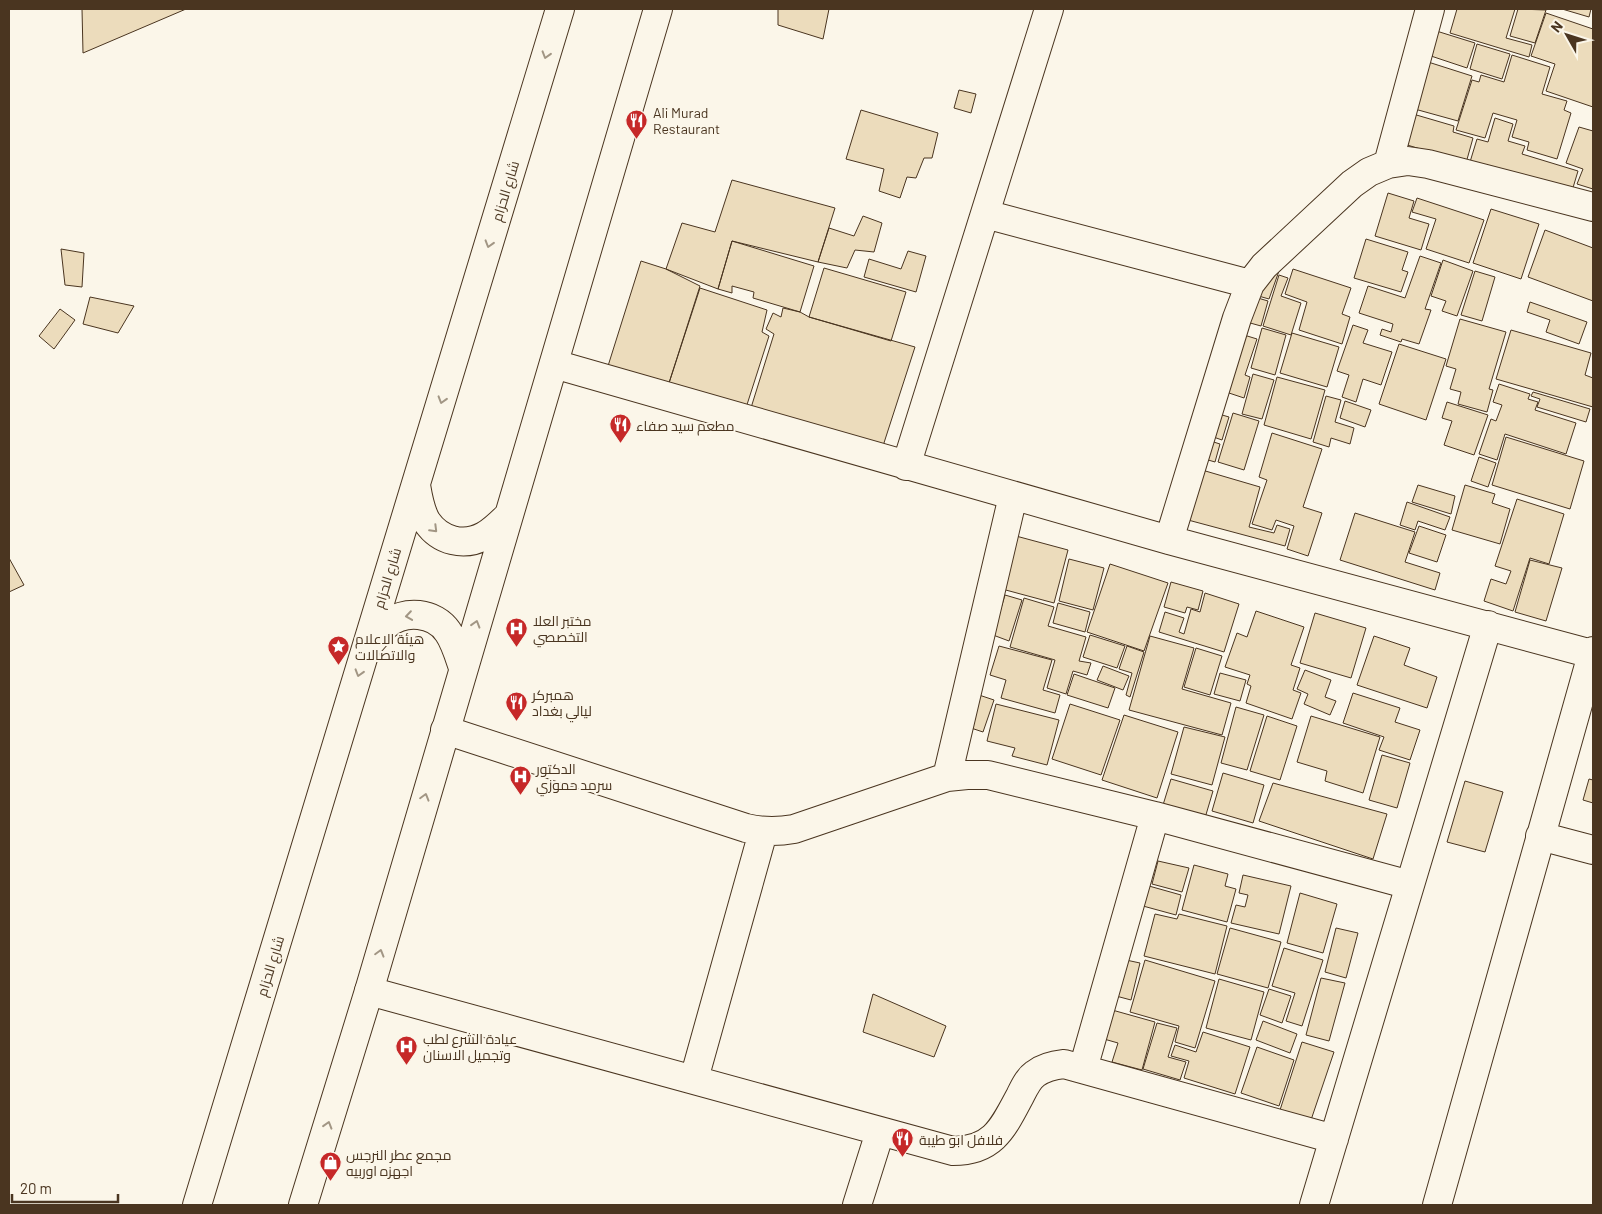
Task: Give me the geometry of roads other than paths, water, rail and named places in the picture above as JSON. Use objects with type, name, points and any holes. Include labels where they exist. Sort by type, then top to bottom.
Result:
[{"type":"street","name":"شارع الحزام","points":[[198,1205],[560,9]]},
{"type":"street","points":[[303,1205],[369,991],[658,9]]},
{"type":"street","points":[[906,466],[1050,9]]},
{"type":"street","points":[[1388,164],[1430,9]]},
{"type":"street","points":[[1169,540],[1240,309],[1250,284],[1264,266],[1352,184],[1369,172],[1388,164],[1408,162],[1428,164],[1593,207]]},
{"type":"street","points":[[985,214],[1250,284]]},
{"type":"street","points":[[554,364],[1169,540],[1593,652],[1437,1205]]},
{"type":"street","points":[[416,485],[426,520],[441,536],[454,542],[468,542],[484,536],[508,516]]},
{"type":"street","points":[[947,777],[1013,496]]},
{"type":"street","points":[[367,646],[387,623],[403,615],[416,614],[429,617],[447,630],[463,668]]},
{"type":"street","points":[[1314,1205],[1488,625]]},
{"type":"street","points":[[445,730],[763,832],[794,829],[947,777],[988,775],[1155,816],[1410,884]]},
{"type":"street","points":[[1083,1069],[1155,816]]},
{"type":"street","points":[[694,1079],[763,832]]},
{"type":"street","points":[[1540,836],[1593,850]]},
{"type":"street","points":[[369,991],[953,1151],[976,1149],[987,1143],[1003,1127],[1028,1081],[1044,1068],[1064,1064],[1334,1139]]},
{"type":"street","points":[[857,1205],[880,1132]]},
{"type":"place","name":"Ali Murad Restaurant","points":[[637,139]]},
{"type":"place","name":"مطعم سيد صفاء","points":[[620,444]]},
{"type":"place","name":"مختبر العلا التخصصي","points":[[517,647]]},
{"type":"place","name":"هيئة الاعلام والاتصالات","points":[[339,665]]},
{"type":"place","name":"همبركر ليالي بغداد","points":[[516,721]]},
{"type":"place","name":"الدكتور سرمد حموزي","points":[[520,795]]},
{"type":"place","name":"عيادة الشرع لطب وتجميل الاسنان","points":[[407,1065]]},
{"type":"place","name":"فلافل ابو طيبة","points":[[903,1158]]},
{"type":"place","name":"مجمع عطر النرجس اجهزه اوربيه","points":[[330,1181]]}]
